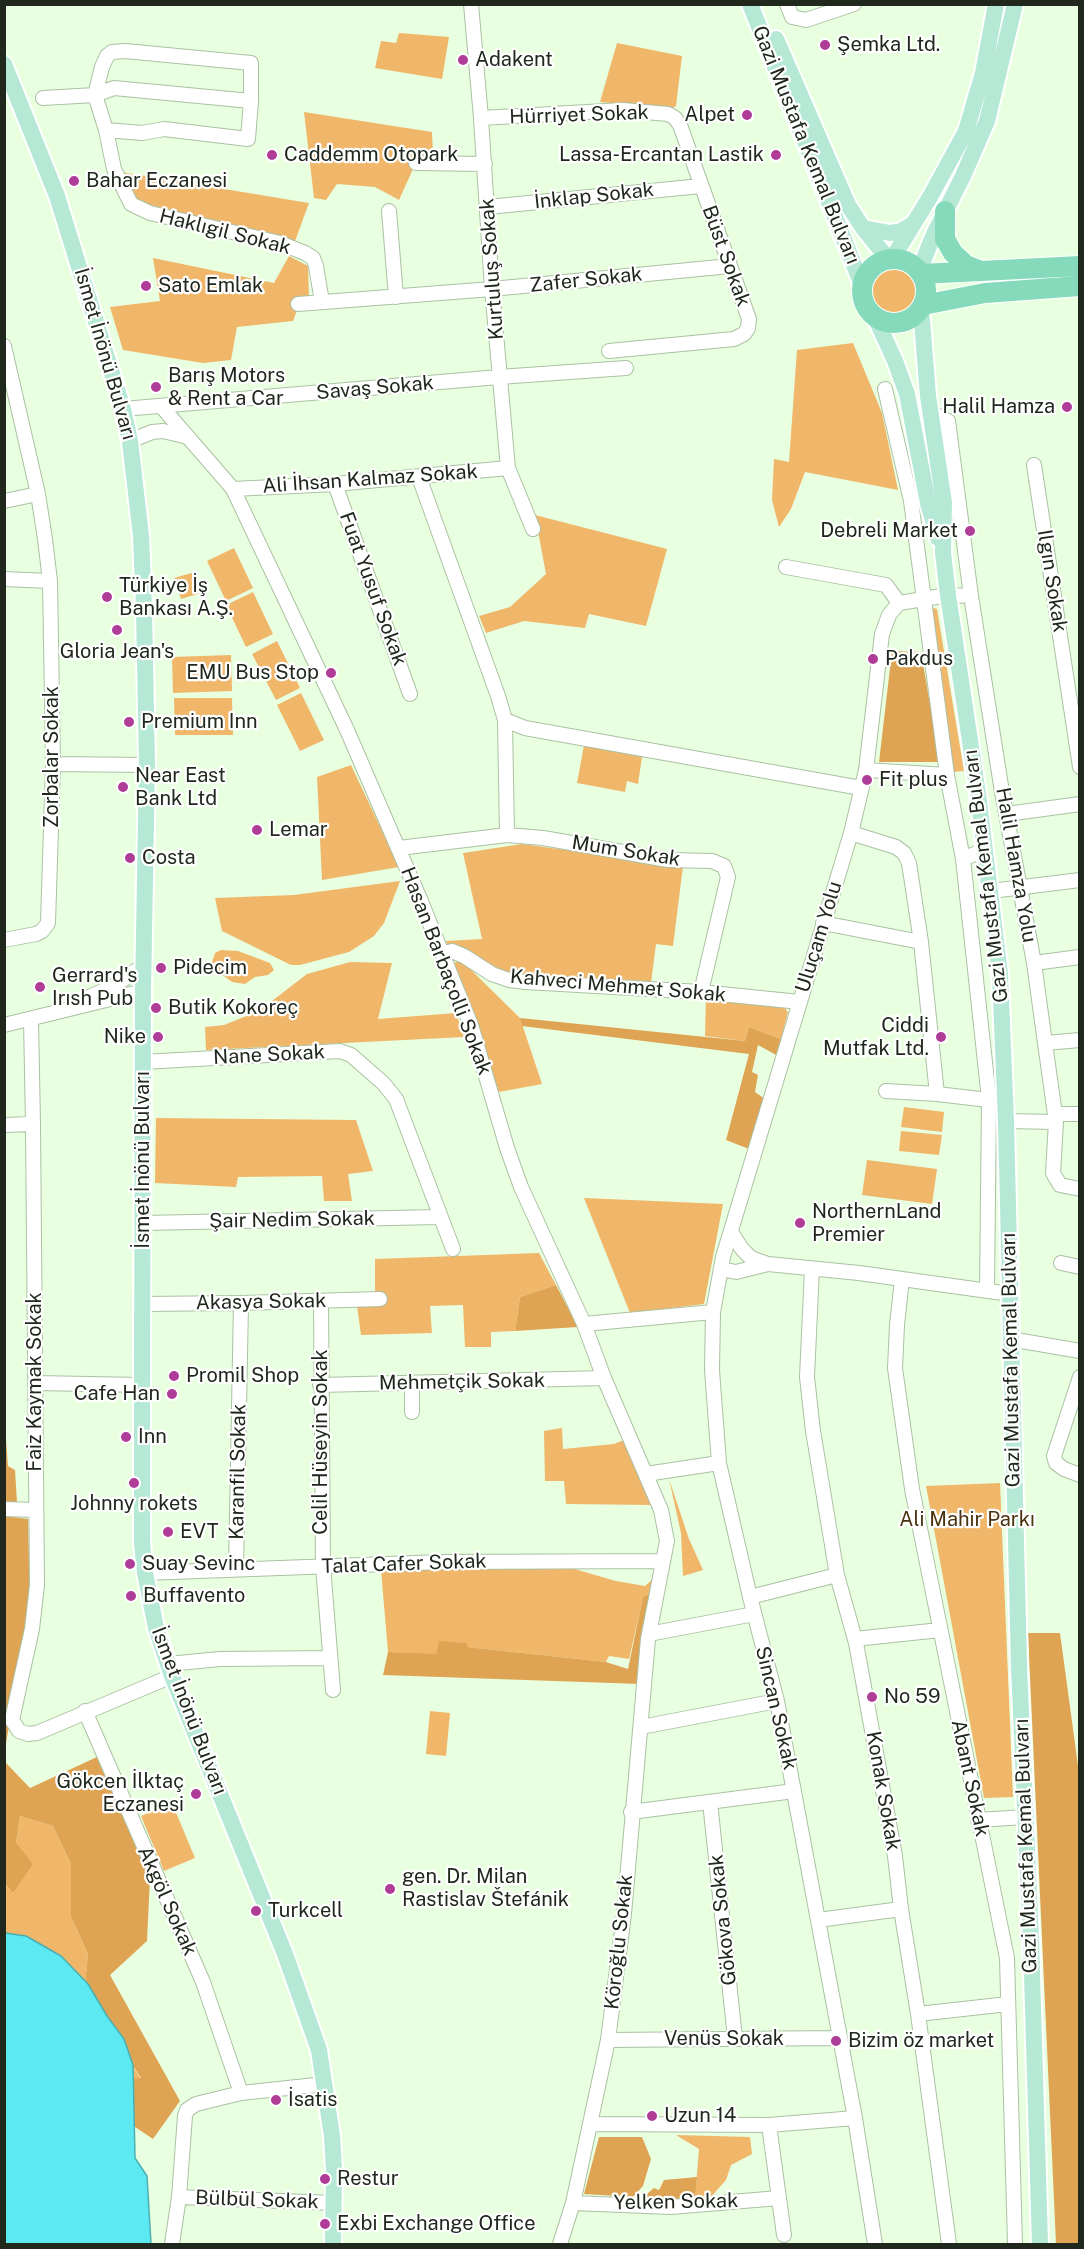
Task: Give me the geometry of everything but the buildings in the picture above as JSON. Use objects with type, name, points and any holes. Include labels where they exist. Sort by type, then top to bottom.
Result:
[{"type":"highway","points":[[945,211],[945,238],[952,254],[966,265],[984,272]]},
{"type":"highway","points":[[902,260],[920,272],[926,294],[922,306],[914,316],[905,321],[884,322],[875,317],[864,303],[862,285],[868,271],[881,261],[902,260]]},
{"type":"highway","points":[[920,272],[984,272],[1080,266]]},
{"type":"highway","points":[[922,306],[956,297],[985,293],[1080,286]]},
{"type":"main road","name":"Gazi Mustafa Kemal Bulvarı","points":[[750,4],[862,285]]},
{"type":"main road","name":"Gazi Mustafa Kemal Bulvarı","points":[[763,4],[848,205],[863,228],[890,259]]},
{"type":"main road","points":[[890,259],[915,222],[966,130],[983,73],[996,4]]},
{"type":"main road","points":[[920,272],[945,211],[987,121],[1015,4]]},
{"type":"main road","name":"İsmet İnönü Bulvarı","points":[[4,64],[57,196],[123,409],[130,441],[141,536],[147,765],[143,991],[142,1385],[142,1542],[146,1573],[156,1628],[170,1670],[304,2002],[320,2050],[332,2136],[333,2244]]},
{"type":"main road","points":[[863,228],[890,233],[901,231],[915,222]]},
{"type":"main road","name":"Gazi Mustafa Kemal Bulvarı","points":[[922,306],[930,412],[944,503],[943,553],[986,849],[1000,974],[997,1101],[1006,1121],[1019,1666],[1031,1941],[1040,2244]]},
{"type":"main road","name":"Gazi Mustafa Kemal Bulvarı","points":[[875,317],[907,394],[930,510],[943,553]]},
{"type":"street","name":"Kurtuluş Sokak","points":[[471,4],[508,468],[533,529]]},
{"type":"street","points":[[787,4],[792,17],[806,20],[854,4]]},
{"type":"street","points":[[125,51],[251,63],[251,101],[248,139],[164,129],[142,133],[106,130],[95,95],[107,56],[112,52],[125,51]]},
{"type":"street","points":[[44,98],[95,95],[114,88],[251,101]]},
{"type":"street","name":"Hürriyet Sokak","points":[[481,118],[623,110],[651,111],[668,114],[675,118]]},
{"type":"street","name":"Büst Sokak","points":[[606,370],[611,351],[734,339],[744,334],[748,328],[749,319],[680,125],[675,118]]},
{"type":"street","name":"Haklıgil Sokak","points":[[106,130],[114,169],[127,198],[137,208],[280,243],[305,253],[313,258],[316,266],[322,302]]},
{"type":"street","points":[[416,163],[484,164]]},
{"type":"street","name":"İnklap Sokak","points":[[488,207],[701,186]]},
{"type":"street","points":[[389,212],[396,297]]},
{"type":"street","name":"Zafer Sokak","points":[[298,304],[492,289],[730,266]]},
{"type":"street","name":"Zorbalar Sokak","points":[[4,346],[11,413],[38,494],[50,581],[53,764],[48,923],[42,931],[4,940]]},
{"type":"street","name":"Savaş Sokak","points":[[123,409],[626,368]]},
{"type":"street","points":[[885,389],[913,512],[947,775],[963,859],[997,1101],[987,1291]]},
{"type":"street","name":"Hasan Barbaçolli Sokak","points":[[161,406],[233,489],[347,730],[443,953],[471,1025],[507,1148],[521,1187],[584,1324],[604,1378],[661,1510],[667,1541],[650,1635]]},
{"type":"street","name":"Halil Hamza Yolu","points":[[930,412],[948,421],[971,596],[1002,792],[1034,963],[1055,1118],[1053,1173],[1060,1185],[1080,1190]]},
{"type":"street","points":[[130,441],[152,432],[163,431],[188,437]]},
{"type":"street","name":"Ilgın Sokak","points":[[1034,465],[1080,767]]},
{"type":"street","name":"Ali İhsan Kalmaz Sokak","points":[[233,489],[335,484],[508,468]]},
{"type":"street","points":[[419,477],[505,720],[507,835]]},
{"type":"street","name":"Fuat Yusuf Sokak","points":[[335,484],[410,694]]},
{"type":"street","points":[[4,501],[38,494]]},
{"type":"street","points":[[913,512],[930,510]]},
{"type":"street","points":[[786,567],[886,585],[899,603],[948,595],[971,596]]},
{"type":"street","points":[[4,579],[50,581]]},
{"type":"street","name":"Uluçam Yolu","points":[[721,1269],[730,1232],[851,833],[866,770],[882,634],[889,615],[899,603]]},
{"type":"street","points":[[505,720],[525,728],[861,788]]},
{"type":"street","points":[[53,764],[147,765]]},
{"type":"street","points":[[866,770],[947,775]]},
{"type":"street","points":[[978,794],[1002,792]]},
{"type":"street","points":[[1007,814],[1080,804]]},
{"type":"street","points":[[851,833],[896,847],[904,853],[909,863],[921,942],[937,1094]]},
{"type":"street","name":"Mum Sokak","points":[[399,848],[507,835],[543,838],[668,860],[712,861],[724,866],[728,877],[701,992]]},
{"type":"street","points":[[963,859],[986,849]]},
{"type":"street","points":[[991,891],[1080,880]]},
{"type":"street","points":[[823,922],[921,942]]},
{"type":"street","name":"Kahveci Mehmet Sokak","points":[[443,953],[453,951],[492,974],[509,980],[701,992],[800,1002]]},
{"type":"street","points":[[1034,963],[1080,957]]},
{"type":"street","points":[[55,1012],[114,986],[144,965]]},
{"type":"street","points":[[4,1025],[143,991]]},
{"type":"street","name":"Faiz Kaymak Sokak","points":[[31,1020],[36,1600],[12,1720],[19,1731],[27,1734],[37,1733],[85,1711]]},
{"type":"street","points":[[1045,1043],[1080,1040]]},
{"type":"street","name":"Nane Sokak","points":[[143,1062],[340,1051],[351,1055],[383,1083],[396,1099],[453,1249]]},
{"type":"street","points":[[886,1091],[997,1101]]},
{"type":"street","points":[[1006,1121],[1080,1114]]},
{"type":"street","points":[[4,1125],[33,1124]]},
{"type":"street","name":"Şair Nedim Sokak","points":[[143,1223],[440,1217]]},
{"type":"street","points":[[730,1232],[742,1249],[752,1258],[768,1264],[1010,1294]]},
{"type":"street","points":[[1060,1263],[1080,1267]]},
{"type":"street","points":[[721,1269],[736,1272],[768,1264]]},
{"type":"street","name":"Sincan Sokak","points":[[721,1269],[713,1312],[712,1370],[719,1463],[777,1701],[855,2118],[875,2244]]},
{"type":"street","name":"Konak Sokak","points":[[812,1269],[807,1377],[813,1431],[837,1575],[855,1639],[895,1856],[900,1909],[918,2014],[949,2244]]},
{"type":"street","name":"Abant Sokak","points":[[902,1279],[895,1368],[912,1489],[1007,1958],[1015,2244]]},
{"type":"street","name":"Akasya Sokak","points":[[143,1304],[241,1304],[380,1299]]},
{"type":"street","name":"Celil Hüseyin Sokak","points":[[321,1301],[322,1566],[333,1690]]},
{"type":"street","name":"Karanfil Sokak","points":[[237,1568],[241,1304]]},
{"type":"street","points":[[584,1324],[713,1312]]},
{"type":"street","points":[[1010,1339],[1080,1351]]},
{"type":"street","points":[[1080,1377],[1054,1456],[1056,1463],[1064,1469],[1080,1475]]},
{"type":"street","name":"Mehmetçik Sokak","points":[[320,1384],[604,1378]]},
{"type":"street","points":[[35,1383],[142,1385]]},
{"type":"street","points":[[412,1383],[412,1412]]},
{"type":"street","points":[[646,1474],[719,1463]]},
{"type":"street","points":[[4,1509],[36,1510]]},
{"type":"street","name":"Talat Cafer Sokak","points":[[146,1573],[237,1568],[510,1561],[663,1561]]},
{"type":"street","points":[[750,1597],[837,1575]]},
{"type":"street","points":[[650,1635],[754,1614]]},
{"type":"street","points":[[855,1639],[940,1630]]},
{"type":"street","name":"Köroğlu Sokak","points":[[560,2244],[573,2203],[608,2040],[624,1914],[631,1812],[650,1635]]},
{"type":"street","points":[[85,1711],[170,1670],[220,1659],[329,1658]]},
{"type":"street","points":[[641,1726],[777,1701]]},
{"type":"street","name":"Akgöl Sokak","points":[[85,1711],[202,1982],[241,2093]]},
{"type":"street","points":[[631,1812],[794,1791]]},
{"type":"street","name":"Gökova Sokak","points":[[710,1802],[735,2038]]},
{"type":"street","points":[[978,1820],[1025,1817]]},
{"type":"street","points":[[818,1920],[900,1909]]},
{"type":"street","points":[[918,2014],[1008,2004]]},
{"type":"street","name":"Venüs Sokak","points":[[608,2040],[839,2038]]},
{"type":"street","points":[[172,2244],[187,2110],[196,2104],[241,2093],[324,2084]]},
{"type":"street","points":[[590,2124],[769,2125],[855,2118]]},
{"type":"street","points":[[769,2125],[784,2235]]},
{"type":"street","name":"Bülbül Sokak","points":[[179,2197],[334,2203]]},
{"type":"street","name":"Yelken Sokak","points":[[573,2203],[671,2207],[779,2198]]},
{"type":"green space","points":[[399,33],[449,37],[442,79],[375,68],[381,41],[396,43]]},
{"type":"green space","points":[[617,43],[682,56],[676,106],[671,109],[600,102]]},
{"type":"green space","points":[[304,112],[432,132],[433,156],[426,158],[422,169],[413,169],[399,200],[375,187],[337,184],[326,200],[314,198]]},
{"type":"green space","points":[[121,172],[309,203],[295,241],[143,203],[134,198]]},
{"type":"green space","points":[[289,256],[308,266],[309,298],[302,297],[293,321],[237,327],[231,360],[203,363],[123,350],[110,307],[160,301],[153,258],[274,283]]},
{"type":"green space","points":[[900,268],[913,275],[919,283],[919,303],[913,311],[905,317],[890,318],[877,311],[871,303],[870,288],[877,275],[885,269]]},
{"type":"green space","points":[[853,343],[882,413],[898,490],[805,472],[791,509],[779,527],[772,500],[774,459],[789,462],[797,350]]},
{"type":"green space","points":[[535,515],[667,549],[646,626],[589,614],[585,628],[524,621],[486,633],[479,616],[510,607],[546,574]]},
{"type":"green space","points":[[234,548],[253,588],[226,601],[207,561]]},
{"type":"green space","points":[[195,572],[201,593],[181,599],[174,578]]},
{"type":"green space","points":[[253,592],[273,634],[246,647],[226,605]]},
{"type":"green space","points":[[930,607],[937,609],[964,771],[952,772]]},
{"type":"green space","points":[[277,641],[300,688],[276,700],[252,654]]},
{"type":"green space","points":[[231,655],[232,691],[173,693],[172,657]]},
{"type":"green space","points":[[301,693],[324,740],[300,751],[277,705]]},
{"type":"green space","points":[[174,698],[232,698],[233,735],[175,735]]},
{"type":"green space","points":[[584,745],[642,757],[638,784],[627,781],[625,792],[577,783]]},
{"type":"green space","points":[[351,765],[399,867],[322,880],[317,777]]},
{"type":"green space","points":[[522,844],[683,866],[673,946],[656,944],[651,983],[512,975],[447,944],[446,941],[482,939],[463,853]]},
{"type":"green space","points":[[400,881],[384,923],[374,936],[349,952],[300,965],[291,965],[222,931],[215,898],[294,895]]},
{"type":"green space","points":[[221,950],[238,951],[270,963],[274,970],[268,975],[255,977],[245,984],[232,982],[217,971],[212,962],[215,953]]},
{"type":"green space","points":[[461,960],[520,1018],[542,1084],[499,1092],[454,963]]},
{"type":"green space","points":[[350,962],[392,963],[378,1019],[456,1013],[464,1037],[206,1050],[205,1027],[224,1025],[259,1011],[307,974]]},
{"type":"green space","points":[[706,997],[784,1007],[788,1012],[781,1039],[749,1027],[745,1041],[705,1036]]},
{"type":"green space","points":[[904,1107],[944,1112],[942,1132],[901,1127]]},
{"type":"green space","points":[[156,1118],[356,1120],[373,1171],[348,1174],[352,1201],[324,1201],[322,1176],[238,1177],[236,1187],[155,1183]]},
{"type":"green space","points":[[901,1131],[942,1135],[939,1155],[899,1151]]},
{"type":"green space","points":[[867,1160],[937,1169],[932,1204],[862,1195]]},
{"type":"green space","points":[[584,1198],[723,1204],[704,1304],[630,1313]]},
{"type":"green space","points":[[539,1253],[556,1285],[520,1297],[515,1331],[491,1332],[491,1347],[465,1347],[463,1305],[430,1306],[432,1333],[361,1335],[357,1306],[375,1305],[375,1259]]},
{"type":"green space","points":[[562,1428],[563,1449],[614,1444],[624,1440],[652,1505],[566,1504],[564,1481],[545,1481],[544,1431]]},
{"type":"green space","points":[[669,1479],[689,1539],[703,1570],[683,1576],[681,1533]]},
{"type":"green space","name":"Ali Mahir Parkı","points":[[1000,1483],[1013,1797],[984,1798],[926,1486]]},
{"type":"green space","points":[[538,1565],[571,1568],[616,1581],[645,1586],[655,1577],[653,1593],[643,1598],[629,1659],[609,1656],[606,1662],[467,1647],[467,1643],[439,1642],[436,1655],[388,1652],[381,1570]]},
{"type":"green space","points":[[430,1711],[450,1713],[446,1756],[426,1754]]},
{"type":"green space","points":[[172,1803],[195,1858],[164,1871],[141,1816]]},
{"type":"green space","points":[[20,1816],[53,1826],[71,1864],[71,1917],[88,1954],[84,1993],[141,2079],[5,2148],[4,1884],[14,1893],[16,1843]]},
{"type":"green space","points":[[676,2135],[750,2137],[752,2154],[731,2165],[726,2180],[710,2198],[695,2199],[699,2149]]},
{"type":"shaded area","points":[[892,651],[921,652],[940,762],[879,762]]},
{"type":"shaded area","points":[[520,1018],[745,1041],[749,1027],[781,1039],[778,1056],[758,1045],[752,1072],[758,1075],[755,1092],[765,1099],[749,1149],[726,1140],[749,1054],[522,1026]]},
{"type":"shaded area","points":[[556,1285],[578,1327],[515,1331],[520,1297]]},
{"type":"shaded area","points":[[4,1413],[8,1466],[15,1470],[17,1502],[5,1502]]},
{"type":"shaded area","points":[[5,1516],[28,1519],[30,1599],[5,1750]]},
{"type":"shaded area","points":[[653,1593],[640,1684],[383,1675],[388,1652],[436,1654],[439,1641],[467,1643],[467,1647],[606,1662],[628,1669],[643,1597]]},
{"type":"shaded area","points":[[1028,1633],[1060,1633],[1079,1773],[1079,2244],[1056,2244]]},
{"type":"shaded area","points":[[97,1757],[150,1878],[147,1941],[110,1975],[180,2101],[153,2139],[123,2119],[89,2085],[141,2078],[84,1993],[88,1954],[71,1917],[71,1864],[53,1826],[20,1816],[16,1843],[33,1864],[13,1893],[5,1884],[5,1762],[30,1788]]},
{"type":"shaded area","points":[[599,2137],[642,2137],[651,2159],[643,2186],[633,2197],[584,2194]]},
{"type":"shaded area","points":[[697,2177],[695,2199],[641,2199],[654,2188],[659,2190],[664,2180]]},
{"type":"water","points":[[5,1933],[26,1936],[61,1956],[88,1984],[124,2039],[133,2065],[135,2158],[147,2176],[151,2244],[5,2244]]},
{"type":"place","name":"Şemka Ltd.","points":[[825,45]]},
{"type":"place","name":"Adakent","points":[[463,60]]},
{"type":"place","name":"Alpet","points":[[747,115]]},
{"type":"place","name":"Caddemm Otopark","points":[[272,155]]},
{"type":"place","name":"Lassa-Ercantan Lastik","points":[[776,155]]},
{"type":"place","name":"Bahar Eczanesi","points":[[74,181]]},
{"type":"place","name":"Sato Emlak","points":[[146,286]]},
{"type":"place","name":"Barış Motors & Rent a Car","points":[[156,387]]},
{"type":"place","name":"Halil Hamza","points":[[1067,407]]},
{"type":"place","name":"Debreli Market","points":[[970,531]]},
{"type":"place","name":"Türkiye İş Bankası A.Ş.","points":[[107,597]]},
{"type":"place","name":"Gloria Jean's","points":[[117,630]]},
{"type":"place","name":"Pakdus","points":[[873,659]]},
{"type":"place","name":"EMU Bus Stop","points":[[331,673]]},
{"type":"place","name":"Premium Inn","points":[[129,722]]},
{"type":"place","name":"Fit plus","points":[[867,780]]},
{"type":"place","name":"Near East Bank Ltd","points":[[123,787]]},
{"type":"place","name":"Lemar","points":[[257,830]]},
{"type":"place","name":"Costa","points":[[130,858]]},
{"type":"place","name":"Pidecim","points":[[161,968]]},
{"type":"place","name":"Gerrard's Irısh Pub","points":[[40,987]]},
{"type":"place","name":"Butik Kokoreç","points":[[156,1008]]},
{"type":"place","name":"Nike","points":[[158,1037]]},
{"type":"place","name":"Ciddi Mutfak Ltd.","points":[[941,1037]]},
{"type":"place","name":"NorthernLand Premier","points":[[800,1223]]},
{"type":"place","name":"Promil Shop","points":[[174,1376]]},
{"type":"place","name":"Cafe Han","points":[[172,1394]]},
{"type":"place","name":"Inn","points":[[126,1437]]},
{"type":"place","name":"Johnny rokets","points":[[134,1483]]},
{"type":"place","name":"EVT","points":[[168,1532]]},
{"type":"place","name":"Suay Sevinc","points":[[130,1564]]},
{"type":"place","name":"Buffavento","points":[[131,1596]]},
{"type":"place","name":"No 59","points":[[872,1697]]},
{"type":"place","name":"Gökcen İlktaç Eczanesi","points":[[196,1794]]},
{"type":"place","name":"gen. Dr. Milan Rastislav Štefánik","points":[[390,1889]]},
{"type":"place","name":"Turkcell","points":[[256,1911]]},
{"type":"place","name":"Bizim öz market","points":[[836,2041]]},
{"type":"place","name":"İsatis","points":[[276,2100]]},
{"type":"place","name":"Uzun 14","points":[[652,2116]]},
{"type":"place","name":"Restur","points":[[325,2179]]},
{"type":"place","name":"Exbi Exchange Office","points":[[325,2224]]}]
